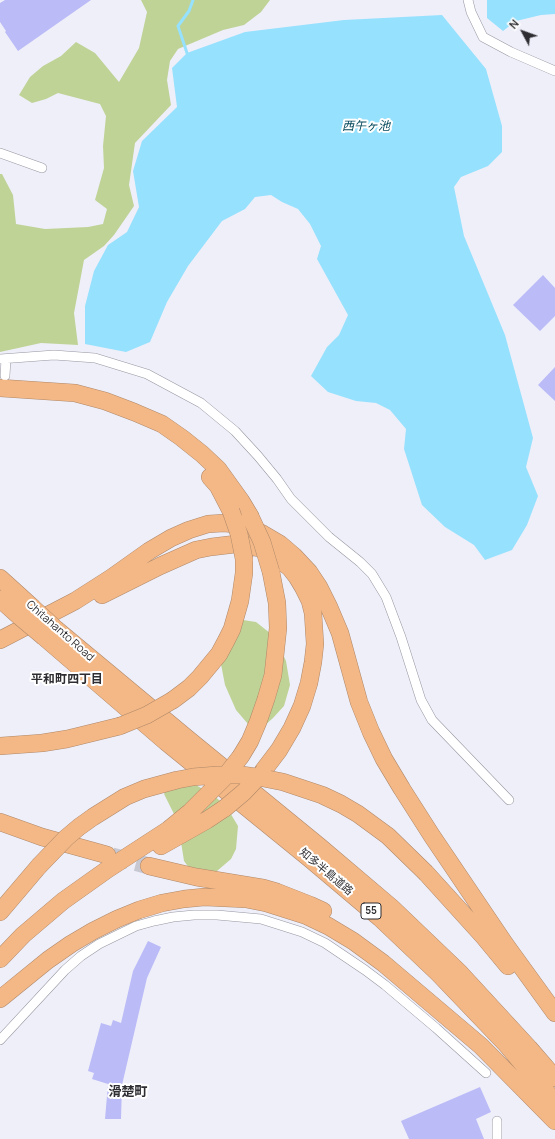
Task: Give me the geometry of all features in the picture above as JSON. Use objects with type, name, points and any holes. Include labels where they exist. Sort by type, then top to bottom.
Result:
[{"type":"highway","points":[[2,382],[75,393],[104,401],[162,424],[202,454],[218,469],[231,486],[250,516],[262,542],[271,572],[277,603],[278,628],[273,675],[258,722],[250,741],[241,756],[223,779],[190,812],[168,830],[103,872],[63,901],[29,930],[3,956]]},
{"type":"highway","points":[[0,746],[42,743],[67,739],[120,726],[147,715],[173,700],[189,688],[200,677],[219,654],[232,629],[240,601],[244,573],[244,559],[239,534],[231,512],[218,486],[203,469],[186,452],[134,412]]},
{"type":"highway","points":[[7,636],[76,600],[111,578],[149,551],[171,538],[189,530],[208,524],[224,523],[244,525],[280,544],[309,572],[319,587],[329,607],[340,633],[359,702],[384,759],[432,836],[505,944],[555,1013]]},
{"type":"highway","points":[[3,956],[109,878],[207,820],[225,808],[244,792],[263,772],[279,750],[292,728],[302,706],[309,683],[315,644],[310,601],[303,587],[290,568],[272,554],[260,548],[236,544],[196,550],[25,632],[7,636]]},
{"type":"highway","name":"Chitahanto Road","points":[[0,578],[26,612],[171,736]]},
{"type":"highway","name":"Chitahanto Road","points":[[0,599],[26,612]]},
{"type":"highway","name":"知多半島道路","points":[[171,736],[331,856],[391,907],[460,973],[555,1078]]},
{"type":"highway","name":"知多半島道路","points":[[171,736],[310,859],[385,922],[439,974],[505,1043],[555,1102]]},
{"type":"highway","points":[[0,912],[39,866],[66,838],[93,817],[125,797],[176,780],[193,777],[242,775],[289,783],[322,795],[341,804],[358,814],[388,836],[426,873],[484,937],[534,997],[555,1025]]},
{"type":"highway","points":[[0,822],[42,837],[108,855]]},
{"type":"highway","points":[[148,866],[196,877],[263,888],[310,905],[342,924],[410,985]]},
{"type":"highway","points":[[0,999],[48,960],[93,931],[139,910],[162,903],[204,897],[246,899],[266,903],[307,916],[354,941],[410,985],[481,1046],[555,1121]]},
{"type":"street","points":[[468,0],[471,12],[483,36],[511,52],[555,71]]},
{"type":"street","points":[[0,153],[42,168]]},
{"type":"street","points":[[2,382],[3,359],[54,355],[95,358],[147,374],[201,403],[235,431],[277,479],[291,499],[329,537],[360,562],[372,574],[386,597],[401,637],[421,700],[432,720],[509,800]]},
{"type":"street","points":[[0,1040],[64,970],[99,944],[136,926],[154,921],[173,917],[217,915],[262,919],[302,932],[324,943],[385,985],[486,1073]]},
{"type":"street","points":[[497,1121],[497,1139]]},
{"type":"green space","points":[[141,0],[270,0],[261,12],[244,25],[223,30],[178,49],[170,61],[167,80],[171,105],[135,143],[129,185],[134,206],[114,235],[104,246],[84,260],[74,313],[78,345],[41,343],[0,352],[0,174],[2,174],[13,195],[16,224],[45,229],[88,227],[103,224],[107,209],[95,200],[104,168],[103,146],[106,116],[100,104],[58,93],[46,99],[32,103],[19,95],[30,77],[43,66],[61,56],[76,42],[95,53],[119,82],[139,48],[147,12]]},
{"type":"green space","points":[[243,620],[256,622],[275,637],[286,661],[290,685],[284,706],[262,728],[248,724],[236,710],[225,685],[220,659]]},
{"type":"green space","points":[[183,778],[212,794],[226,806],[238,826],[236,849],[231,859],[210,877],[193,873],[184,861],[174,814],[164,794],[170,782]]},
{"type":"water","points":[[487,0],[555,0],[555,14],[541,15],[516,21],[503,31],[487,18]]},
{"type":"water","name":"西午ヶ池","points":[[442,15],[486,69],[502,126],[502,152],[488,166],[461,177],[454,187],[464,236],[505,335],[533,438],[526,467],[538,496],[527,525],[512,550],[485,560],[474,545],[445,527],[422,505],[404,449],[406,429],[390,410],[376,403],[356,401],[328,392],[311,376],[327,347],[339,335],[348,315],[317,259],[321,246],[310,224],[298,209],[271,195],[255,197],[245,209],[222,221],[188,266],[167,302],[150,342],[126,352],[85,344],[85,306],[94,271],[108,245],[127,232],[139,207],[133,171],[142,141],[177,107],[172,68],[187,53],[245,32],[344,20]]},
{"type":"building","points":[[5,0],[91,0],[18,51],[0,22],[0,3]]},
{"type":"building","points":[[543,275],[555,288],[555,316],[540,331],[513,305]]},
{"type":"building","points":[[555,367],[555,401],[538,385]]},
{"type":"building","points":[[148,941],[161,947],[147,978],[122,1085],[121,1119],[105,1119],[108,1084],[92,1079],[94,1073],[88,1071],[101,1023],[111,1026],[113,1020],[121,1023],[133,971]]},
{"type":"building","points":[[480,1087],[491,1112],[476,1119],[484,1139],[409,1139],[401,1121]]},
{"type":"waterway","points":[[187,53],[178,26],[189,11],[193,0]]},
{"type":"tunnel","points":[[112,856],[149,866]]},
{"type":"district","name":"平和町四丁目","points":[[67,680]]},
{"type":"district","name":"滑楚町","points":[[128,1092]]}]
